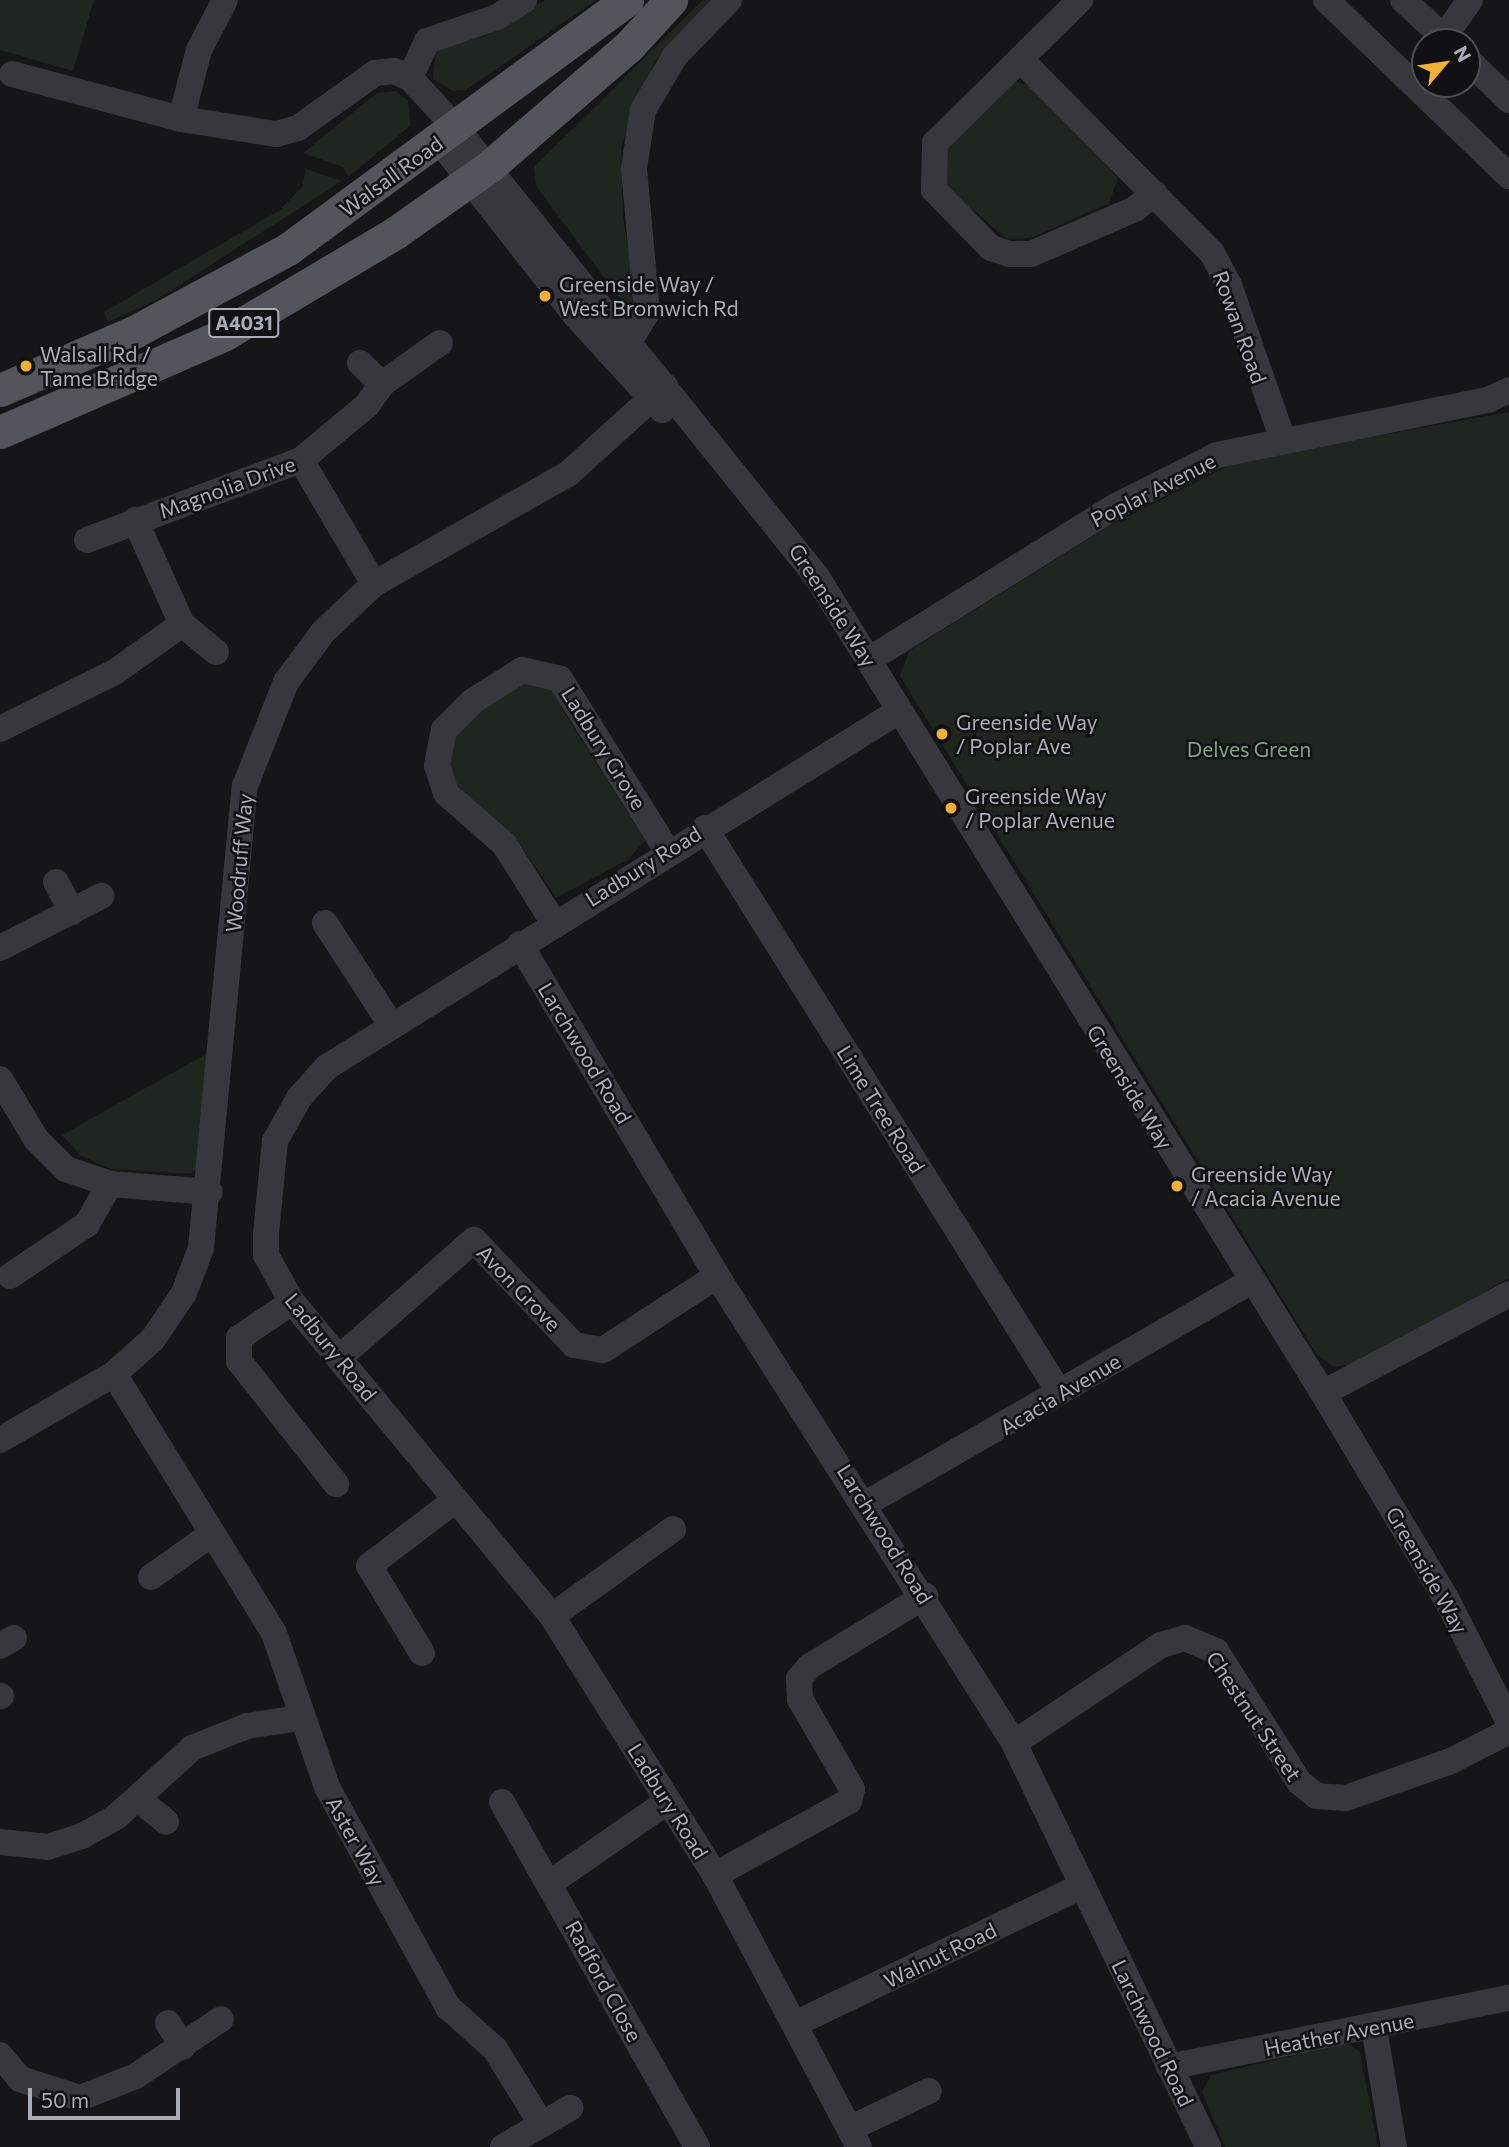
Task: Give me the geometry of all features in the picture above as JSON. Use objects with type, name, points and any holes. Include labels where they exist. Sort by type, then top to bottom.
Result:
[{"type":"main road","name":"A4031","points":[[448,135],[627,0]]},
{"type":"main road","name":"A4031","points":[[0,432],[225,334],[320,281],[480,173],[628,47],[671,0]]},
{"type":"main road","name":"Walsall Road","points":[[0,390],[206,296],[288,249],[448,135]]},
{"type":"street","points":[[181,119],[199,50],[225,0]]},
{"type":"street","points":[[12,74],[181,119],[276,134],[298,128],[375,73],[394,71],[410,78],[427,41],[497,18],[524,0]]},
{"type":"street","points":[[629,342],[647,312],[634,168],[643,110],[675,55],[729,0]]},
{"type":"street","points":[[1080,0],[935,143],[930,166],[942,202],[991,248],[1031,254],[1135,209],[1154,193]]},
{"type":"street","points":[[1326,0],[1509,176]]},
{"type":"street","points":[[1403,0],[1433,28]]},
{"type":"street","points":[[1453,28],[1470,0]]},
{"type":"street","name":"Rowan Road","points":[[1020,59],[1212,253],[1229,285],[1283,440]]},
{"type":"street","points":[[1481,73],[1509,100]]},
{"type":"street","name":"Walsall Road","points":[[410,78],[448,135]]},
{"type":"street","points":[[448,135],[480,173]]},
{"type":"street","name":"Greenside Way","points":[[480,173],[629,342],[658,393]]},
{"type":"street","name":"Greenside Way","points":[[480,173],[658,393],[759,498],[870,659],[899,711],[1323,1393],[1447,1600],[1509,1722]]},
{"type":"street","name":"Magnolia Drive","points":[[88,540],[135,520],[301,460],[368,405],[382,384],[440,343]]},
{"type":"street","points":[[360,363],[382,384]]},
{"type":"street","name":"Poplar Avenue","points":[[870,659],[1114,507],[1217,455],[1488,400],[1509,390]]},
{"type":"street","name":"Woodruff Way","points":[[0,1440],[114,1374],[153,1339],[184,1293],[201,1248],[210,1192],[245,786],[286,682],[323,632],[374,584],[568,474],[658,393]]},
{"type":"street","points":[[301,460],[374,584]]},
{"type":"street","points":[[135,520],[182,624],[216,652]]},
{"type":"street","points":[[0,729],[116,672],[182,624]]},
{"type":"street","name":"Ladbury Grove","points":[[554,923],[504,844],[446,793],[437,765],[444,730],[473,701],[522,670],[560,679],[667,850]]},
{"type":"street","name":"Ladbury Road","points":[[855,2137],[797,2023],[715,1875],[552,1616],[292,1302],[266,1255],[275,1142],[299,1097],[327,1067],[667,850],[899,711]]},
{"type":"street","name":"Lime Tree Road","points":[[705,828],[1058,1390]]},
{"type":"street","points":[[56,882],[72,912]]},
{"type":"street","points":[[0,948],[101,896]]},
{"type":"street","points":[[325,923],[392,1026]]},
{"type":"street","name":"Larchwood Road","points":[[520,944],[717,1276],[867,1503],[1014,1743],[1208,2147]]},
{"type":"street","points":[[0,1079],[36,1139],[66,1169],[110,1184],[210,1192]]},
{"type":"street","points":[[10,1276],[64,1255],[103,1205],[110,1184]]},
{"type":"street","name":"Avon Grove","points":[[339,1358],[474,1240],[575,1345],[603,1350],[717,1276]]},
{"type":"street","name":"Acacia Avenue","points":[[867,1503],[991,1435],[1058,1390],[1251,1281]]},
{"type":"street","points":[[1323,1393],[1509,1294]]},
{"type":"street","points":[[292,1302],[239,1338],[239,1361],[336,1484]]},
{"type":"street","name":"Aster Way","points":[[114,1374],[210,1535],[274,1633],[293,1674],[301,1718],[327,1787],[448,2007],[495,2049],[542,2125]]},
{"type":"street","points":[[422,1653],[369,1566],[455,1500]]},
{"type":"street","points":[[552,1616],[673,1530]]},
{"type":"street","points":[[150,1577],[210,1535]]},
{"type":"street","points":[[715,1875],[849,1801],[852,1789],[800,1699],[799,1679],[810,1666],[925,1596]]},
{"type":"street","name":"Chestnut Street","points":[[1014,1743],[1161,1645],[1185,1638],[1216,1651],[1299,1782],[1316,1796],[1346,1798],[1451,1760],[1509,1731]]},
{"type":"street","points":[[0,1842],[48,1847],[82,1836],[138,1799],[192,1748],[247,1726],[301,1718]]},
{"type":"street","points":[[138,1799],[166,1822]]},
{"type":"street","points":[[550,1883],[668,1801]]},
{"type":"street","name":"Radford Close","points":[[502,1802],[550,1883],[696,2147]]},
{"type":"street","name":"Walnut Road","points":[[797,2023],[1082,1886]]},
{"type":"street","name":"Heather Avenue","points":[[1169,2067],[1374,2028],[1509,1998]]},
{"type":"street","points":[[1,2059],[20,2079],[80,2098],[136,2076],[221,2019]]},
{"type":"street","points":[[168,2023],[183,2047]]},
{"type":"street","points":[[1374,2028],[1394,2147]]},
{"type":"street","points":[[855,2137],[929,2091]]},
{"type":"street","points":[[503,2147],[570,2108]]},
{"type":"green space","points":[[0,0],[94,0],[73,71],[0,50]]},
{"type":"green space","points":[[545,0],[596,0],[466,90],[453,91],[433,79],[436,49],[485,36]]},
{"type":"green space","points":[[703,0],[716,0],[655,61],[621,146],[623,218],[637,294],[629,311],[536,186],[534,167]]},
{"type":"green space","points":[[1015,82],[1034,86],[1118,178],[1109,203],[1031,238],[1007,239],[948,189],[938,158]]},
{"type":"green space","points":[[396,91],[408,101],[410,126],[348,177],[343,167],[303,153],[377,93]]},
{"type":"green space","points":[[306,169],[342,181],[156,300],[108,322],[104,312],[280,210],[302,187]]},
{"type":"green space","name":"Delves Green","points":[[1509,412],[1509,1278],[1356,1364],[1334,1367],[1317,1355],[900,676],[909,651],[1109,526],[1238,461]]},
{"type":"green space","points":[[537,679],[565,698],[561,708],[645,840],[629,859],[556,898],[520,844],[449,777],[454,730],[513,682]]},
{"type":"green space","points":[[208,1053],[199,1166],[191,1174],[111,1169],[80,1155],[62,1135]]},
{"type":"green space","points":[[1347,2043],[1360,2052],[1378,2147],[1225,2147],[1202,2092],[1211,2075]]},
{"type":"place","name":"Greenside Way / West Bromwich Rd","points":[[545,296]]},
{"type":"place","name":"Walsall Rd / Tame Bridge","points":[[26,366]]},
{"type":"place","name":"Greenside Way / Poplar Ave","points":[[942,734]]},
{"type":"place","name":"Greenside Way / Poplar Avenue","points":[[951,808]]},
{"type":"place","name":"Greenside Way / Acacia Avenue","points":[[1177,1186]]}]
